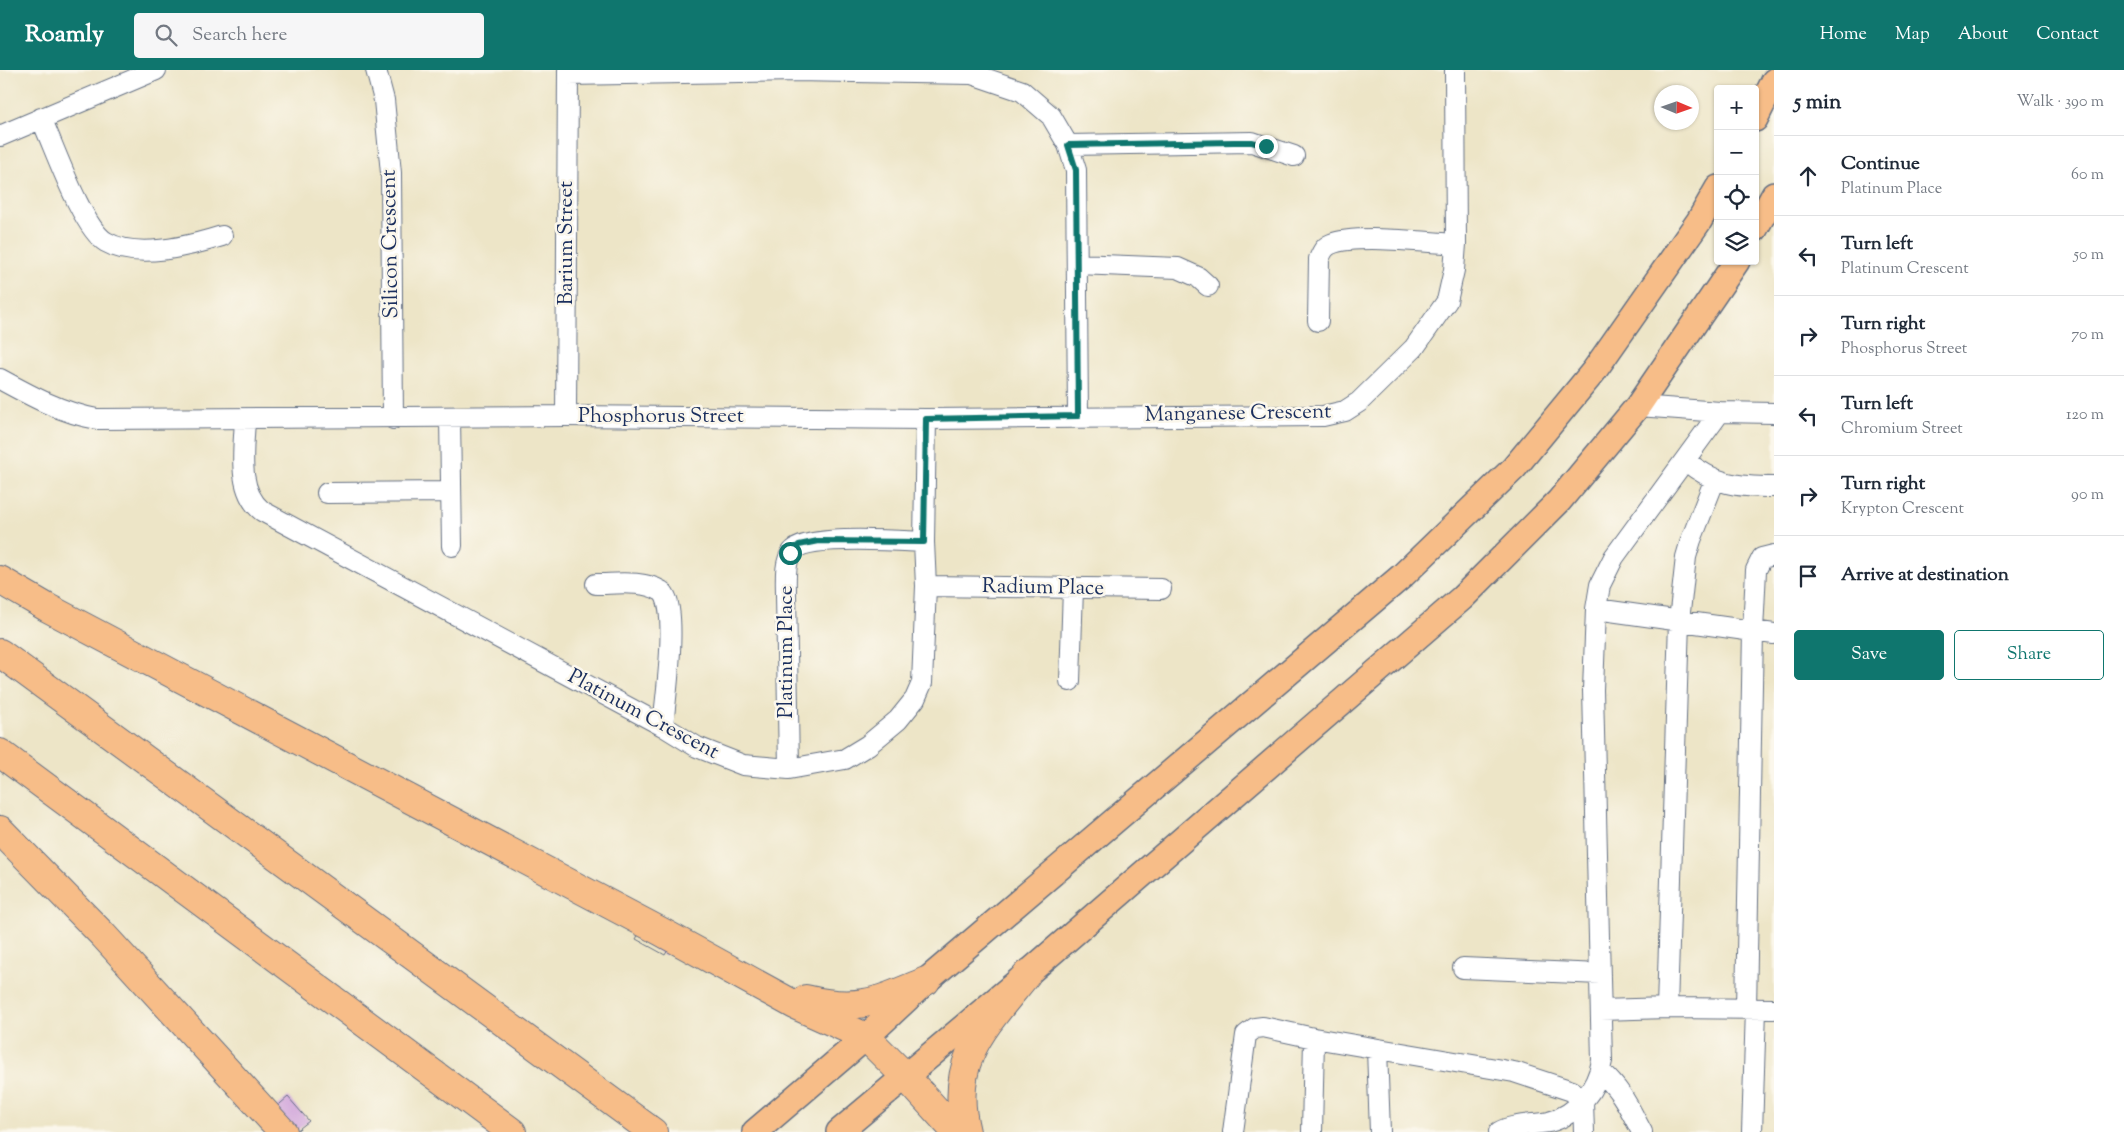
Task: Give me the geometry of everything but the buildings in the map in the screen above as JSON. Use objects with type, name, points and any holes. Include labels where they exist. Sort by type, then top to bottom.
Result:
[{"type":"highway","points":[[0,580],[48,608],[660,931],[794,1005],[866,1037],[906,1077],[956,1132]]},
{"type":"highway","points":[[0,653],[653,1132]]},
{"type":"highway","points":[[0,753],[512,1132]]},
{"type":"highway","points":[[0,830],[103,935],[283,1132]]},
{"type":"highway","points":[[966,1132],[961,1111],[960,1088],[964,1068],[977,1037],[1027,974]]},
{"type":"highway","points":[[765,989],[828,1004],[850,1005],[875,1002],[926,981]]},
{"type":"main road","points":[[1759,111],[1774,82]]},
{"type":"main road","points":[[755,1132],[866,1037],[926,981],[1402,576],[1514,468],[1594,370],[1699,221],[1714,195]]},
{"type":"main road","points":[[1759,222],[1774,195]]},
{"type":"main road","points":[[839,1132],[1027,974],[1462,598],[1559,501],[1638,406],[1734,265]]},
{"type":"street","points":[[0,136],[156,70]]},
{"type":"street","name":"Silicon Crescent","points":[[376,70],[384,100],[391,173],[393,418]]},
{"type":"street","points":[[568,72],[795,70],[972,74],[1022,91],[1051,116],[1068,145],[1076,170],[1078,416]]},
{"type":"street","name":"Manganese Crescent","points":[[1078,416],[1323,416],[1345,411],[1359,402],[1414,348],[1434,322],[1446,301],[1451,287],[1456,244],[1455,70]]},
{"type":"street","name":"Barium Street","points":[[566,416],[568,72]]},
{"type":"street","points":[[41,118],[89,225],[106,242],[122,249],[175,249],[222,236]]},
{"type":"street","points":[[1068,145],[1252,142],[1294,156]]},
{"type":"street","points":[[1318,321],[1319,259],[1322,251],[1330,244],[1359,240],[1456,244]]},
{"type":"street","points":[[1077,264],[1178,268],[1198,277],[1208,286]]},
{"type":"street","points":[[0,379],[44,402],[75,415],[97,420],[245,418]]},
{"type":"street","points":[[1638,406],[1720,412],[1774,413]]},
{"type":"street","points":[[1499,1132],[1535,1128],[1571,1112],[1583,1102],[1596,1082],[1600,1071],[1602,1061],[1593,690],[1596,609],[1600,585],[1614,557],[1720,412]]},
{"type":"street","name":"Phosphorus Street","points":[[245,418],[566,416],[926,419],[1078,416]]},
{"type":"street","name":"Platinum Crescent","points":[[245,418],[244,456],[246,486],[250,498],[262,511],[663,726],[697,748],[743,765],[788,769],[845,759],[868,745],[898,720],[915,699],[922,682],[926,586],[924,542],[926,419]]},
{"type":"street","points":[[450,418],[452,546]]},
{"type":"street","points":[[1686,460],[1701,473],[1732,485],[1774,487]]},
{"type":"street","points":[[1667,1008],[1679,621],[1686,557],[1690,540],[1716,479]]},
{"type":"street","points":[[327,493],[451,492]]},
{"type":"street","name":"Platinum Place","points":[[788,769],[786,594],[787,565],[790,553],[799,545],[818,541],[924,542]]},
{"type":"street","points":[[1752,1132],[1758,1009],[1753,631],[1756,570],[1762,558],[1774,555]]},
{"type":"street","points":[[596,584],[634,584],[653,587],[662,591],[668,599],[671,629],[663,726]]},
{"type":"street","name":"Radium Place","points":[[926,586],[1160,589]]},
{"type":"street","points":[[1070,681],[1073,588]]},
{"type":"street","points":[[1596,609],[1774,634]]},
{"type":"street","points":[[1463,968],[1600,974]]},
{"type":"street","points":[[1601,1010],[1667,1008],[1758,1009]]},
{"type":"street","points":[[1233,1132],[1246,1035],[1255,1028],[1263,1027],[1314,1038],[1514,1072],[1572,1091],[1583,1102],[1584,1132]]},
{"type":"street","points":[[1312,1132],[1314,1038]]},
{"type":"street","points":[[1377,1049],[1380,1132]]},
{"type":"street","points":[[1600,1071],[1616,1086],[1627,1102],[1642,1132]]},
{"type":"route","points":[[790,553],[799,545],[818,541],[924,542],[926,419],[1078,416],[1076,170],[1068,145],[1252,142],[1266,146]]}]
